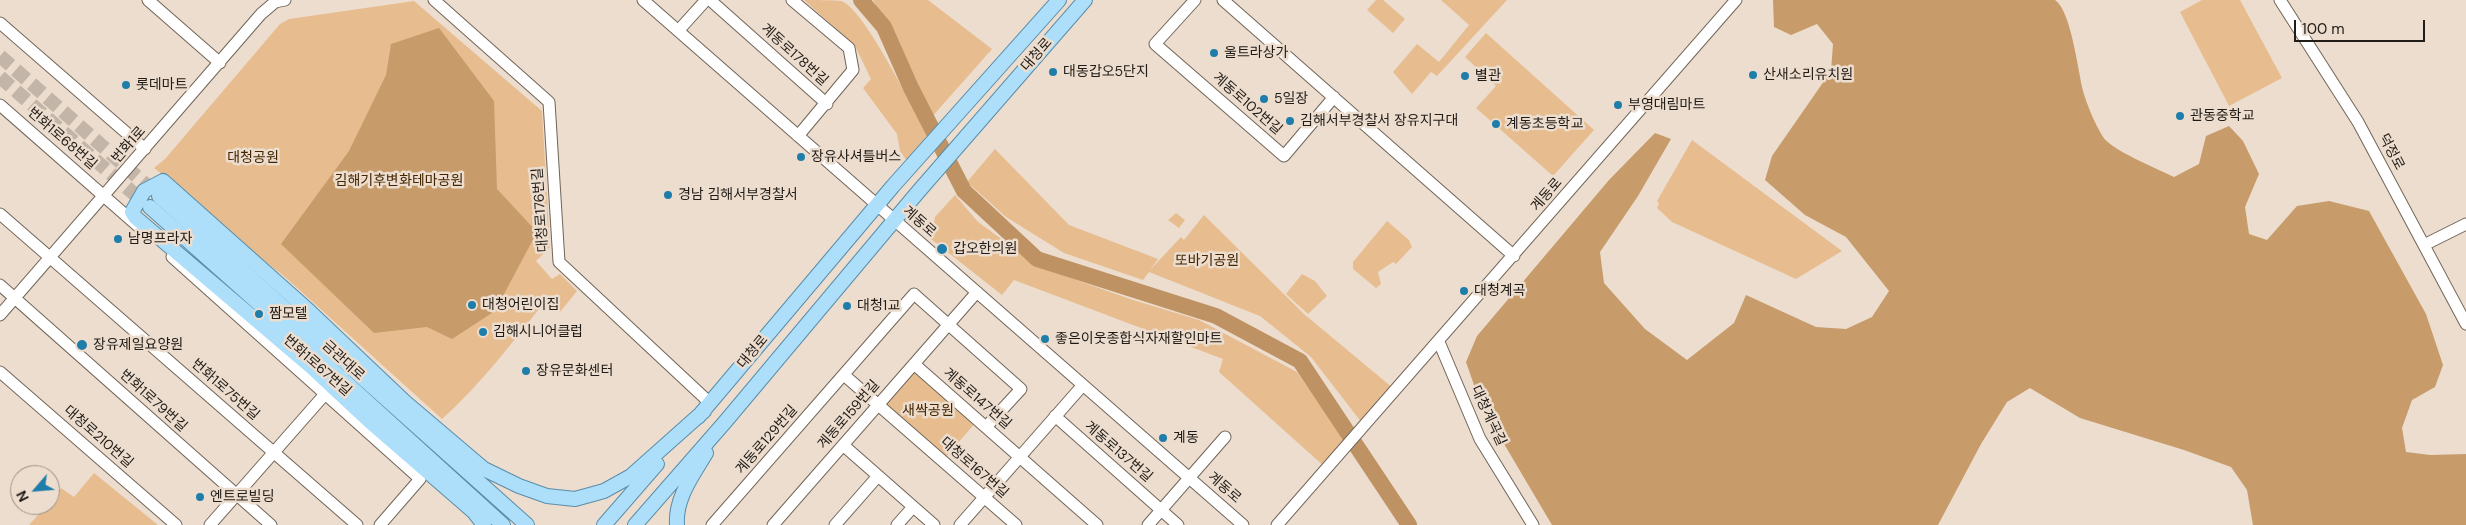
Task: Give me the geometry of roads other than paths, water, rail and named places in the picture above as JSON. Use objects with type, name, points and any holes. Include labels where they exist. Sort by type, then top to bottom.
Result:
[{"type":"main road","name":"대청로","points":[[604,525],[707,407],[876,204],[1058,0]]},
{"type":"main road","name":"대청로","points":[[634,525],[725,422],[918,192],[1085,0]]},
{"type":"main road","points":[[484,525],[474,512],[419,472],[303,360],[135,217],[132,212],[144,191],[163,181],[309,311],[405,402],[484,469],[538,493],[574,499],[604,491],[631,476],[707,407]]},
{"type":"main road","name":"금관대로","points":[[159,196],[527,525]]},
{"type":"main road","name":"금관대로","points":[[150,208],[503,525]]},
{"type":"main road","points":[[350,368],[405,402]]},
{"type":"main road","points":[[348,385],[419,472]]},
{"type":"main road","points":[[677,525],[676,515],[684,491],[725,422]]},
{"type":"street","points":[[148,0],[220,63]]},
{"type":"street","name":"번화1로","points":[[0,316],[261,14],[278,0]]},
{"type":"street","name":"대청로176번길","points":[[434,0],[549,102],[559,262],[707,407]]},
{"type":"street","name":"계동로","points":[[643,0],[1243,525]]},
{"type":"street","points":[[678,31],[706,0]]},
{"type":"street","name":"계동로178번길","points":[[710,0],[827,104],[798,136]]},
{"type":"street","points":[[792,0],[849,48],[854,70],[827,104]]},
{"type":"street","name":"계동로102번길","points":[[1195,0],[1156,44],[1284,156],[1334,97]]},
{"type":"street","points":[[1223,0],[1514,256]]},
{"type":"street","name":"계동로","points":[[1277,525],[1380,410],[1736,0]]},
{"type":"street","name":"덕정로","points":[[2280,0],[2358,122],[2466,324]]},
{"type":"street","points":[[0,23],[146,149]]},
{"type":"street","name":"번화1로68번길","points":[[0,105],[104,196]]},
{"type":"street","name":"번화1로67번길","points":[[104,196],[326,393],[419,472]]},
{"type":"street","name":"번화1로75번길","points":[[0,214],[357,525]]},
{"type":"street","points":[[2424,245],[2466,224]]},
{"type":"street","name":"번화1로79번길","points":[[0,285],[272,525]]},
{"type":"street","name":"계동로159번길","points":[[773,525],[977,292]]},
{"type":"street","points":[[844,375],[914,294],[1021,389],[986,427]]},
{"type":"street","name":"대청계곡길","points":[[1439,342],[1480,440],[1533,525]]},
{"type":"street","name":"계동로147번길","points":[[914,364],[1097,525]]},
{"type":"street","name":"대청로210번길","points":[[0,372],[176,525]]},
{"type":"street","name":"대청로167번길","points":[[844,375],[1016,525]]},
{"type":"street","name":"계동로129번길","points":[[712,525],[844,375]]},
{"type":"street","points":[[960,525],[1083,385]]},
{"type":"street","points":[[210,525],[326,393]]},
{"type":"street","name":"계동로137번길","points":[[1055,416],[1178,525]]},
{"type":"street","points":[[1148,525],[1225,438]]},
{"type":"street","points":[[843,445],[934,525]]},
{"type":"street","points":[[380,525],[419,472]]},
{"type":"street","points":[[836,525],[878,476]]},
{"type":"street","points":[[897,525],[913,507]]},
{"type":"waterway","points":[[861,0],[884,27],[911,88],[964,191],[1037,259],[1216,316],[1300,361],[1409,525]]},
{"type":"tunnel","points":[[0,56],[159,196]]},
{"type":"tunnel","points":[[0,77],[148,206]]},
{"type":"place","name":"울트라상가","points":[[1214,53]]},
{"type":"place","name":"대동갑오5단지","points":[[1053,72]]},
{"type":"place","name":"산새소리유치원","points":[[1753,75]]},
{"type":"place","name":"별관","points":[[1465,76]]},
{"type":"place","name":"롯데마트","points":[[126,85]]},
{"type":"place","name":"5일장","points":[[1264,99]]},
{"type":"place","name":"부영대림마트","points":[[1618,105]]},
{"type":"place","name":"관동중학교","points":[[2180,116]]},
{"type":"place","name":"김해서부경찰서 장유지구대","points":[[1290,121]]},
{"type":"place","name":"계동초등학교","points":[[1496,124]]},
{"type":"place","name":"장유사셔틀버스","points":[[801,157]]},
{"type":"place","name":"경남 김해서부경찰서","points":[[668,195]]},
{"type":"place","name":"남명프라자","points":[[118,239]]},
{"type":"place","name":"갑오한의원","points":[[942,249]]},
{"type":"place","name":"대청계곡","points":[[1464,291]]},
{"type":"place","name":"대청어린이집","points":[[472,305]]},
{"type":"place","name":"대청1교","points":[[847,306]]},
{"type":"place","name":"짬모텔","points":[[259,314]]},
{"type":"place","name":"김해시니어클럽","points":[[483,332]]},
{"type":"place","name":"좋은이웃종합식자재할인마트","points":[[1045,339]]},
{"type":"place","name":"장유제일요양원","points":[[82,345]]},
{"type":"place","name":"장유문화센터","points":[[526,371]]},
{"type":"place","name":"계동","points":[[1163,438]]},
{"type":"place","name":"엔트로빌딩","points":[[200,497]]},
{"type":"park label","name":"대청공원","points":[[253,158]]},
{"type":"park label","name":"김해기후변화테마공원","points":[[399,181]]},
{"type":"park label","name":"또바기공원","points":[[1207,261]]},
{"type":"park label","name":"새싹공원","points":[[928,411]]}]
